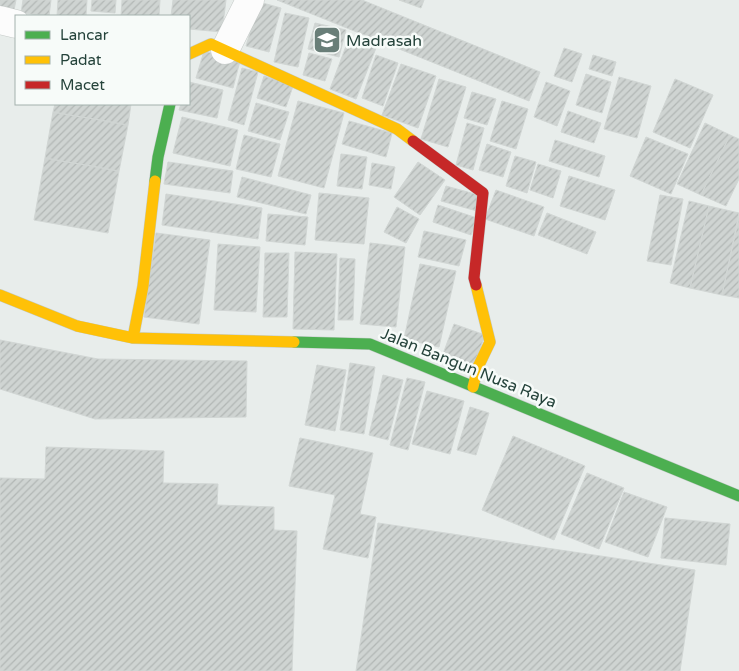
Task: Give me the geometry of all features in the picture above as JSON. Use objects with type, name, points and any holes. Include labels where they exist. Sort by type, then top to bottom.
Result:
[{"type":"street","points":[[225,50],[250,0]]},
{"type":"street","points":[[0,20],[15,24]]},
{"type":"street","points":[[190,54],[211,44],[397,129],[483,193],[474,278],[490,342],[478,367],[473,386]]},
{"type":"street","points":[[133,338],[143,286],[158,157],[170,105]]},
{"type":"street","name":"Jalan Bangun Nusa Raya","points":[[0,295],[77,326],[133,338],[370,344],[739,496]]},
{"type":"building","points":[[0,0],[16,0],[13,15],[0,13]]},
{"type":"building","points":[[23,0],[51,0],[49,15],[21,13]]},
{"type":"building","points":[[58,0],[87,0],[86,15],[57,15]]},
{"type":"building","points":[[92,0],[116,0],[115,13],[91,11]]},
{"type":"building","points":[[122,0],[160,0],[159,15],[121,15]]},
{"type":"building","points":[[173,0],[226,0],[222,32],[190,29],[190,15],[171,15]]},
{"type":"building","points":[[277,0],[362,0],[540,72],[529,101]]},
{"type":"building","points":[[399,0],[424,0],[421,8]]},
{"type":"building","points":[[259,2],[281,8],[269,52],[246,46]]},
{"type":"building","points":[[285,13],[309,18],[298,67],[274,62]]},
{"type":"building","name":"Madrasah","points":[[315,23],[346,30],[339,57],[308,49]]},
{"type":"building","points":[[349,38],[376,48],[356,99],[330,89]]},
{"type":"building","points":[[564,48],[582,54],[572,82],[554,76]]},
{"type":"building","points":[[204,51],[240,61],[233,88],[196,78]]},
{"type":"building","points":[[309,53],[332,59],[325,81],[303,75]]},
{"type":"building","points":[[376,55],[398,63],[383,106],[362,98]]},
{"type":"building","points":[[593,55],[616,62],[612,76],[589,69]]},
{"type":"building","points":[[401,64],[436,76],[418,128],[382,115]]},
{"type":"building","points":[[242,68],[258,72],[244,125],[228,120]]},
{"type":"building","points":[[586,74],[611,82],[602,113],[576,105]]},
{"type":"building","points":[[264,76],[293,86],[286,107],[257,98]]},
{"type":"building","points":[[619,77],[651,86],[637,138],[604,129]]},
{"type":"building","points":[[439,79],[466,87],[448,147],[421,139]]},
{"type":"building","points":[[675,79],[713,95],[690,148],[653,132]]},
{"type":"building","points":[[190,82],[223,90],[217,118],[179,110],[181,105],[190,105]]},
{"type":"building","points":[[546,82],[570,91],[557,126],[534,117]]},
{"type":"building","points":[[472,92],[496,99],[487,125],[464,118]]},
{"type":"building","points":[[298,101],[344,113],[324,188],[278,176]]},
{"type":"building","points":[[502,101],[528,109],[516,149],[490,141]]},
{"type":"building","points":[[256,103],[289,112],[280,140],[248,131]]},
{"type":"building","points":[[55,105],[131,105],[128,125],[53,112]]},
{"type":"building","points":[[568,111],[601,123],[594,143],[561,132]]},
{"type":"building","points":[[53,112],[128,125],[119,171],[45,158]]},
{"type":"building","points":[[182,117],[238,130],[230,166],[173,153]]},
{"type":"building","points":[[349,121],[392,133],[386,157],[342,144]]},
{"type":"building","points":[[467,123],[484,128],[473,170],[456,165]]},
{"type":"building","points":[[705,123],[730,135],[701,195],[677,184]]},
{"type":"building","points":[[244,135],[280,144],[271,177],[236,169]]},
{"type":"building","points":[[730,135],[739,139],[739,179],[726,206],[701,195]]},
{"type":"building","points":[[646,137],[688,154],[671,194],[630,176]]},
{"type":"building","points":[[555,140],[605,156],[599,177],[549,161]]},
{"type":"building","points":[[487,144],[511,152],[503,177],[479,170]]},
{"type":"building","points":[[341,154],[367,157],[362,189],[337,186]]},
{"type":"building","points":[[515,156],[536,162],[527,193],[506,186]]},
{"type":"building","points":[[45,158],[119,171],[108,233],[34,220]]},
{"type":"building","points":[[168,162],[233,171],[230,193],[164,184]]},
{"type":"building","points":[[418,162],[445,180],[420,215],[394,197]]},
{"type":"building","points":[[372,163],[395,167],[391,189],[369,185]]},
{"type":"building","points":[[538,164],[561,171],[553,198],[530,190]]},
{"type":"building","points":[[569,176],[615,190],[605,220],[560,206]]},
{"type":"building","points":[[242,177],[311,195],[306,214],[237,197]]},
{"type":"building","points":[[446,186],[482,196],[477,211],[441,201]]},
{"type":"building","points":[[496,190],[544,207],[534,236],[485,219]]},
{"type":"building","points":[[319,193],[369,198],[364,244],[315,240]]},
{"type":"building","points":[[166,194],[262,208],[258,239],[162,225]]},
{"type":"building","points":[[660,195],[683,199],[671,265],[647,261]]},
{"type":"building","points":[[689,201],[709,206],[690,288],[670,283]]},
{"type":"building","points":[[438,205],[477,218],[471,235],[433,222]]},
{"type":"building","points":[[709,206],[739,213],[722,295],[690,288]]},
{"type":"building","points":[[397,207],[419,219],[406,243],[384,232]]},
{"type":"building","points":[[547,213],[596,232],[587,254],[538,235]]},
{"type":"building","points":[[268,214],[308,217],[305,245],[266,241]]},
{"type":"building","points":[[739,217],[739,298],[722,295]]},
{"type":"building","points":[[424,231],[466,240],[459,266],[418,257]]},
{"type":"building","points":[[156,233],[210,240],[199,324],[144,317]]},
{"type":"building","points":[[370,243],[405,247],[396,327],[360,324]]},
{"type":"building","points":[[218,244],[260,247],[256,312],[214,310]]},
{"type":"building","points":[[295,252],[337,254],[334,330],[293,329]]},
{"type":"building","points":[[265,253],[289,253],[287,317],[263,317]]},
{"type":"building","points":[[340,258],[355,259],[353,320],[338,320]]},
{"type":"building","points":[[420,264],[456,271],[439,347],[404,339]]},
{"type":"building","points":[[454,324],[485,335],[474,365],[443,354]]},
{"type":"building","points":[[0,340],[98,359],[247,361],[246,417],[95,419],[0,389]]},
{"type":"building","points":[[350,363],[375,367],[364,434],[340,430]]},
{"type":"building","points":[[317,365],[346,370],[335,431],[305,425]]},
{"type":"building","points":[[383,375],[403,380],[388,440],[369,435]]},
{"type":"building","points":[[407,378],[425,382],[408,450],[390,445]]},
{"type":"building","points":[[427,391],[464,401],[450,454],[412,444]]},
{"type":"building","points":[[470,407],[489,413],[476,455],[457,450]]},
{"type":"building","points":[[513,436],[585,466],[554,540],[482,510]]},
{"type":"building","points":[[300,438],[373,453],[360,514],[376,517],[368,558],[323,549],[335,495],[289,486]]},
{"type":"building","points":[[46,447],[164,451],[163,483],[218,484],[217,505],[274,507],[274,530],[297,531],[292,671],[0,671],[0,478],[45,479]]},
{"type":"building","points":[[587,473],[624,488],[599,549],[561,534]]},
{"type":"building","points":[[624,492],[667,507],[648,557],[605,542]]},
{"type":"building","points":[[665,518],[730,524],[726,565],[661,558]]},
{"type":"building","points":[[378,523],[695,570],[680,671],[356,671]]},
{"type":"traffic: fast","points":[[155,181],[158,157],[170,105]]},
{"type":"traffic: fast","points":[[294,342],[370,344],[739,496]]},
{"type":"traffic: slow","points":[[190,54],[211,44],[397,129],[413,141]]},
{"type":"traffic: slow","points":[[133,338],[143,286],[155,181]]},
{"type":"traffic: slow","points":[[473,387],[478,367],[490,342],[476,285]]},
{"type":"traffic: slow","points":[[0,295],[77,326],[133,338],[294,342]]},
{"type":"traffic: jam","points":[[413,141],[483,193],[474,278],[476,285]]},
{"type":"place","name":"Madrasah","points":[[327,40]]}]
